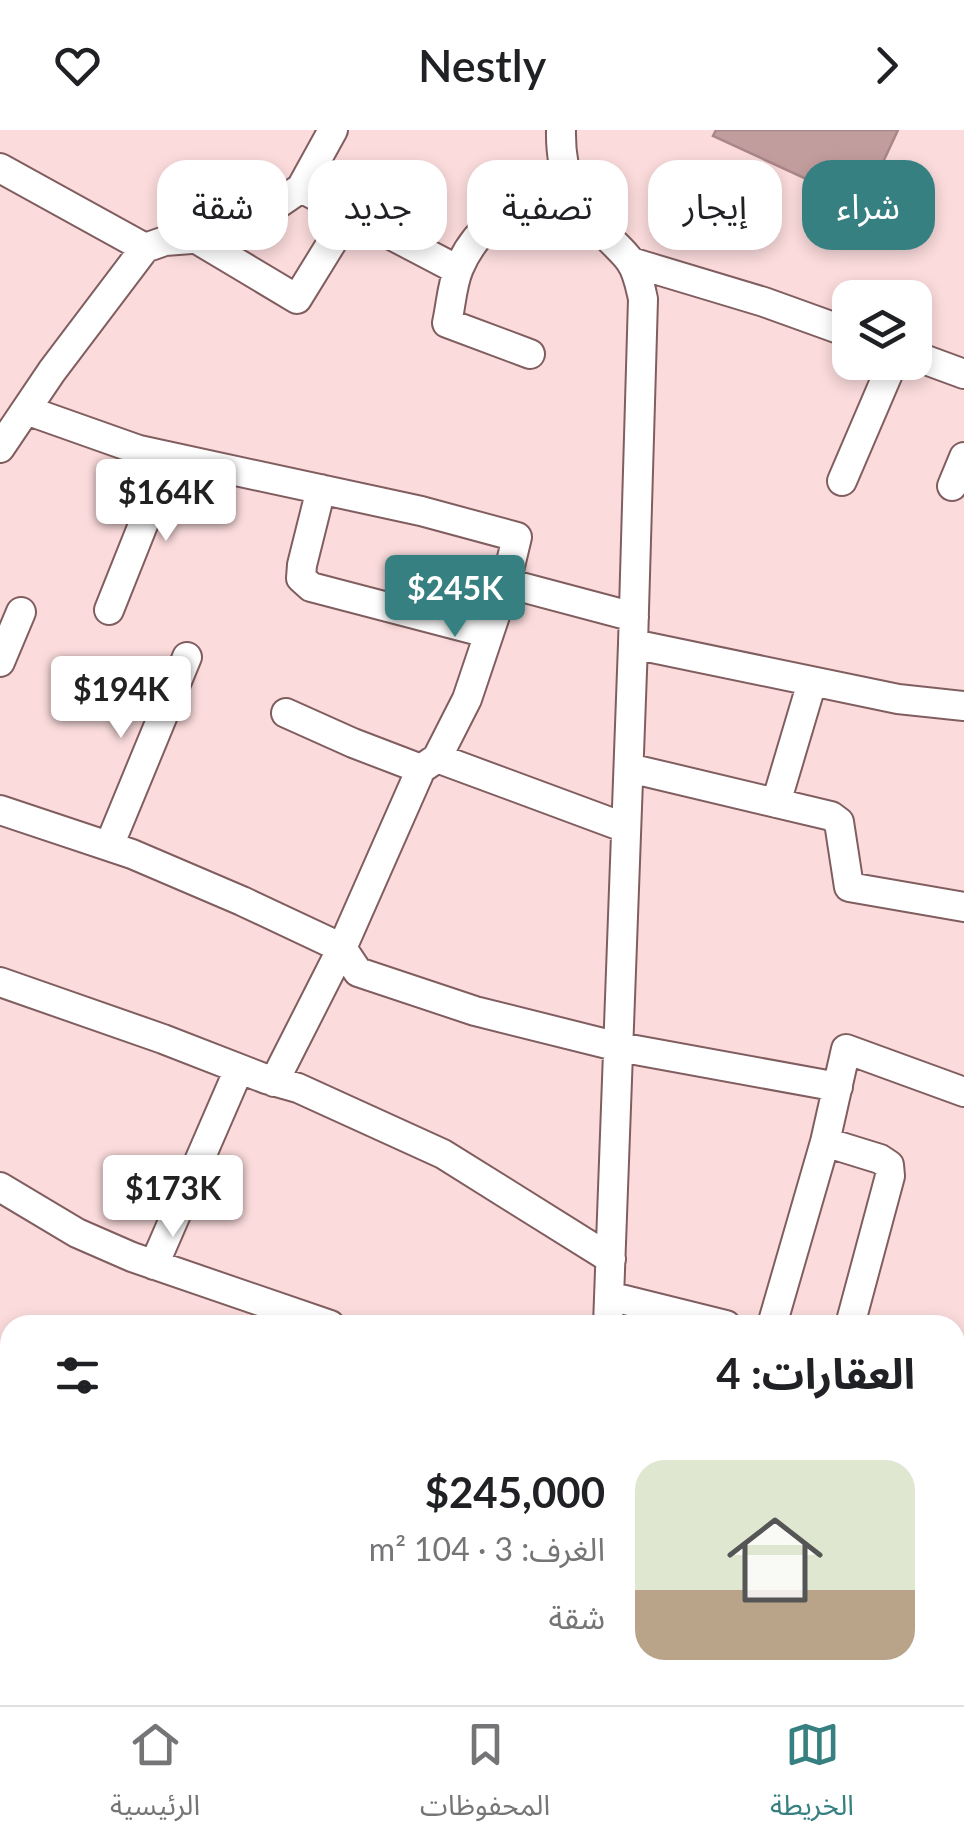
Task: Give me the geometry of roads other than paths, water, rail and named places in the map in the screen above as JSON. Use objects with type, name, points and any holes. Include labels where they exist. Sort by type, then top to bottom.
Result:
[{"type":"street","points":[[288,197],[301,188],[333,130]]},
{"type":"street","points":[[561,130],[562,160]]},
{"type":"street","points":[[0,168],[145,248]]},
{"type":"street","points":[[301,188],[308,191]]},
{"type":"street","points":[[0,448],[145,248],[157,244]]},
{"type":"street","points":[[214,250],[297,299],[327,250]]},
{"type":"street","points":[[421,250],[458,270]]},
{"type":"street","points":[[469,250],[458,270],[448,323],[530,354]]},
{"type":"street","points":[[609,1315],[642,299],[632,262],[621,250]]},
{"type":"street","points":[[632,262],[832,327]]},
{"type":"street","points":[[932,362],[964,374]]},
{"type":"street","points":[[842,481],[885,380]]},
{"type":"street","points":[[26,410],[139,450],[420,510],[517,537],[506,583],[467,699],[429,764],[274,1082]]},
{"type":"street","points":[[108,610],[170,457]]},
{"type":"street","points":[[952,486],[964,457]]},
{"type":"street","points":[[321,490],[302,565],[301,578],[311,587],[488,633]]},
{"type":"street","points":[[506,583],[633,630],[812,682],[898,699],[964,706]]},
{"type":"street","points":[[0,662],[21,612]]},
{"type":"street","points":[[109,846],[187,657]]},
{"type":"street","points":[[776,803],[812,682]]},
{"type":"street","points":[[286,713],[353,743],[626,828]]},
{"type":"street","points":[[629,768],[831,816],[839,822],[850,887],[964,907]]},
{"type":"street","points":[[0,810],[109,846],[242,900],[342,948],[358,972],[475,1011],[618,1048],[838,1086]]},
{"type":"street","points":[[0,982],[298,1088],[442,1154],[611,1259]]},
{"type":"street","points":[[775,1315],[825,1142],[846,1048],[964,1092]]},
{"type":"street","points":[[154,1264],[239,1068]]},
{"type":"street","points":[[825,1142],[890,1165],[853,1315]]},
{"type":"street","points":[[0,1187],[77,1233],[301,1315]]},
{"type":"street","points":[[610,1296],[686,1315]]}]
